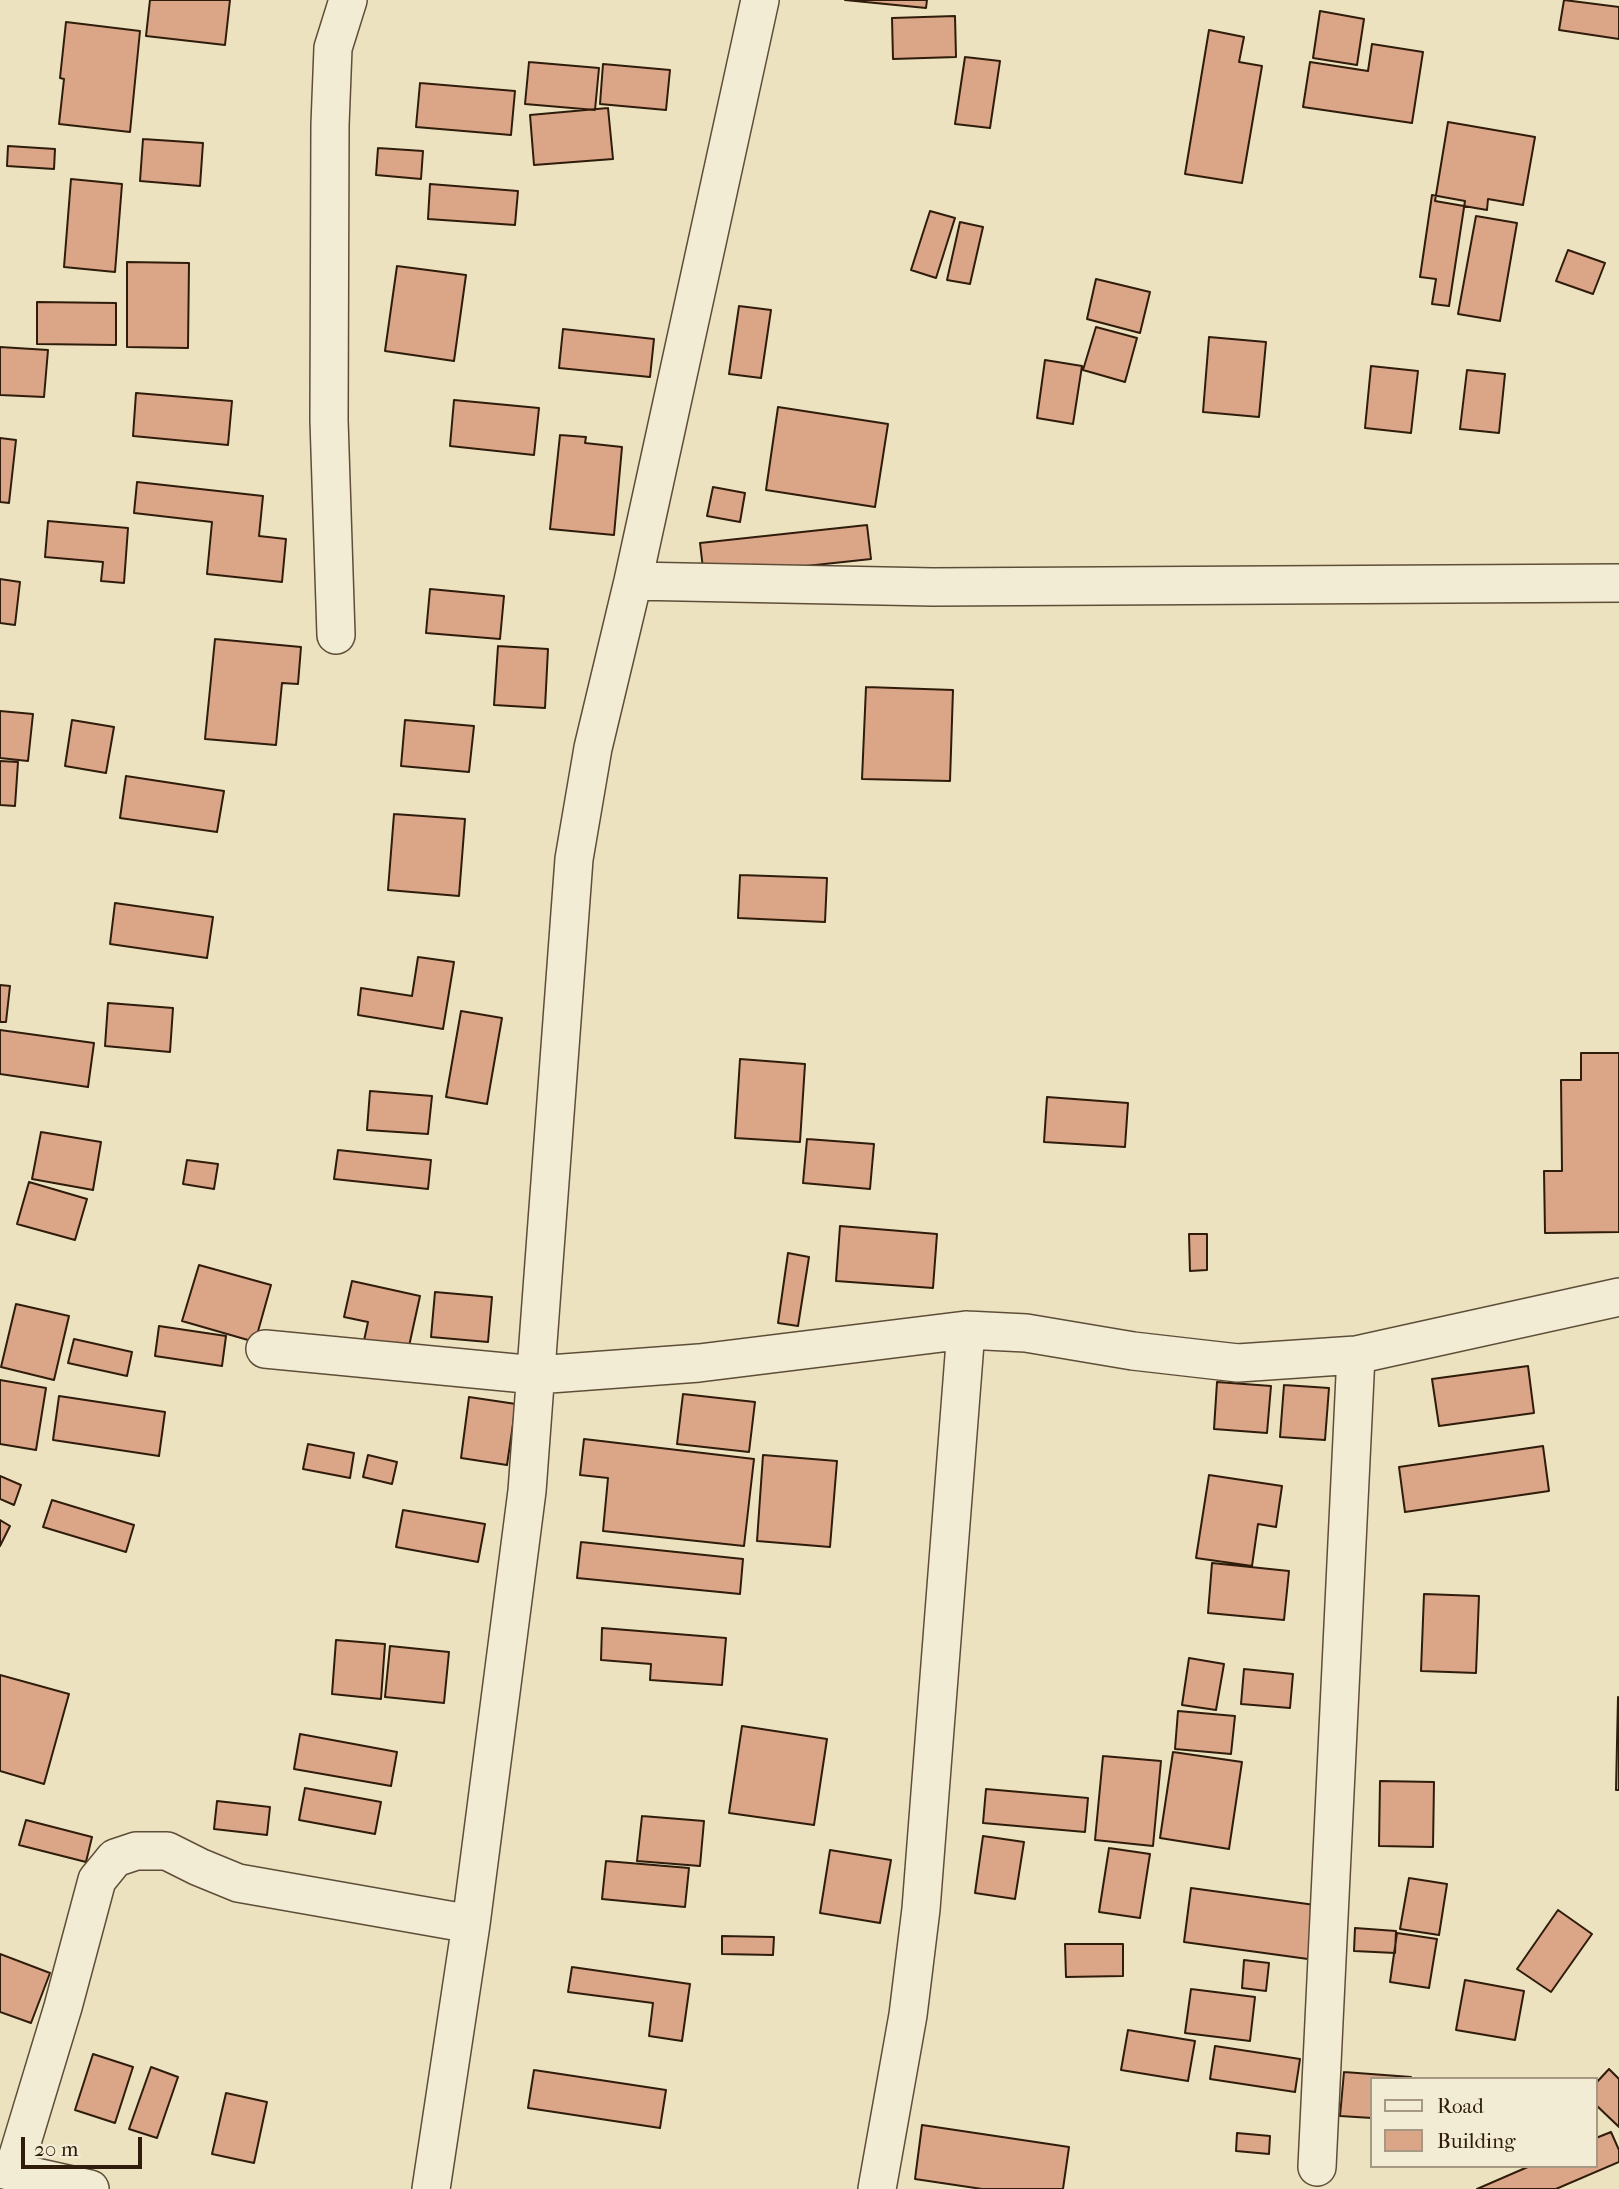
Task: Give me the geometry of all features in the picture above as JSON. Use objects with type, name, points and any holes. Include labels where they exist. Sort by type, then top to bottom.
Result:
[{"type":"street","points":[[336,635],[330,420],[330,125],[333,48],[348,0]]},
{"type":"street","points":[[431,2189],[471,1924],[527,1491],[574,859],[593,748],[633,581],[760,0]]},
{"type":"street","points":[[633,581],[933,587],[1619,583]]},
{"type":"street","points":[[265,1349],[536,1376],[699,1363],[966,1330],[1026,1333],[1238,1363],[1356,1355],[1619,1297]]},
{"type":"street","points":[[877,2189],[908,2015],[921,1909],[966,1330]]},
{"type":"street","points":[[1317,2167],[1356,1355]]},
{"type":"street","points":[[90,2189],[7,2170],[63,2007],[97,1880],[115,1858],[136,1851],[167,1851],[238,1883],[471,1924]]},
{"type":"building","points":[[150,0],[230,0],[225,45],[146,36]]},
{"type":"building","points":[[845,0],[927,0],[926,8]]},
{"type":"building","points":[[1564,0],[1619,7],[1619,39],[1559,30]]},
{"type":"building","points":[[1320,11],[1364,19],[1357,65],[1313,58]]},
{"type":"building","points":[[955,16],[956,57],[893,59],[892,18]]},
{"type":"building","points":[[66,22],[140,31],[130,132],[59,124],[64,79],[60,78]]},
{"type":"building","points":[[1209,30],[1244,37],[1239,62],[1262,66],[1242,183],[1185,174]]},
{"type":"building","points":[[1372,44],[1423,52],[1412,123],[1303,107],[1310,62],[1368,71]]},
{"type":"building","points":[[965,57],[1000,61],[990,128],[955,124]]},
{"type":"building","points":[[529,62],[599,68],[595,110],[525,104]]},
{"type":"building","points":[[603,64],[670,70],[666,110],[600,104]]},
{"type":"building","points":[[420,83],[515,91],[511,135],[416,127]]},
{"type":"building","points":[[608,108],[613,159],[534,165],[530,115]]},
{"type":"building","points":[[1448,122],[1535,137],[1523,205],[1488,199],[1487,210],[1435,201]]},
{"type":"building","points":[[143,139],[203,143],[200,186],[140,181]]},
{"type":"building","points":[[8,146],[55,149],[54,169],[7,166]]},
{"type":"building","points":[[378,148],[423,151],[421,179],[376,175]]},
{"type":"building","points":[[71,179],[122,184],[115,272],[64,267]]},
{"type":"building","points":[[430,184],[518,191],[515,225],[428,219]]},
{"type":"building","points":[[1432,195],[1465,201],[1449,306],[1432,304],[1436,279],[1420,277]]},
{"type":"building","points":[[930,211],[955,218],[936,278],[911,270]]},
{"type":"building","points":[[1476,216],[1517,223],[1500,321],[1458,314]]},
{"type":"building","points":[[960,222],[983,227],[970,284],[947,280]]},
{"type":"building","points":[[1568,250],[1605,263],[1593,294],[1556,281]]},
{"type":"building","points":[[127,262],[189,263],[188,348],[127,347]]},
{"type":"building","points":[[397,266],[466,275],[454,361],[385,351]]},
{"type":"building","points":[[1096,279],[1150,292],[1140,333],[1087,319]]},
{"type":"building","points":[[37,302],[116,303],[116,345],[37,344]]},
{"type":"building","points":[[739,306],[771,310],[761,378],[729,374]]},
{"type":"building","points":[[1096,327],[1137,338],[1125,382],[1083,370]]},
{"type":"building","points":[[563,329],[654,339],[650,377],[559,368]]},
{"type":"building","points":[[1209,337],[1266,342],[1259,417],[1203,412]]},
{"type":"building","points":[[0,347],[48,350],[44,397],[0,395]]},
{"type":"building","points":[[1045,360],[1082,366],[1073,424],[1037,418]]},
{"type":"building","points":[[1371,366],[1418,371],[1411,433],[1365,428]]},
{"type":"building","points":[[1467,370],[1505,374],[1499,433],[1460,429]]},
{"type":"building","points":[[136,393],[232,401],[228,445],[133,436]]},
{"type":"building","points":[[454,400],[539,408],[534,455],[450,446]]},
{"type":"building","points":[[778,407],[888,424],[875,507],[766,490]]},
{"type":"building","points":[[560,435],[586,437],[585,443],[622,447],[614,535],[550,529]]},
{"type":"building","points":[[0,438],[16,440],[9,503],[0,502]]},
{"type":"building","points":[[137,482],[263,496],[259,536],[286,539],[282,582],[207,574],[212,522],[134,513]]},
{"type":"building","points":[[713,487],[745,493],[740,522],[707,516]]},
{"type":"building","points":[[48,521],[128,528],[124,583],[101,581],[103,562],[45,557]]},
{"type":"building","points":[[867,525],[871,559],[704,577],[700,543]]},
{"type":"building","points":[[0,579],[20,582],[15,625],[0,623]]},
{"type":"building","points":[[430,589],[504,596],[500,639],[426,633]]},
{"type":"building","points":[[215,639],[301,647],[298,684],[282,683],[276,745],[205,739]]},
{"type":"building","points":[[498,646],[548,649],[545,708],[494,705]]},
{"type":"building","points":[[866,687],[953,690],[950,781],[862,779]]},
{"type":"building","points":[[0,711],[33,714],[28,761],[0,758]]},
{"type":"building","points":[[72,720],[114,727],[106,773],[65,766]]},
{"type":"building","points":[[405,720],[474,726],[469,772],[401,766]]},
{"type":"building","points":[[0,761],[18,762],[15,806],[0,805]]},
{"type":"building","points":[[126,776],[224,791],[217,832],[120,818]]},
{"type":"building","points":[[394,814],[465,819],[459,896],[388,890]]},
{"type":"building","points":[[740,875],[827,878],[825,922],[738,918]]},
{"type":"building","points":[[115,903],[213,917],[207,958],[110,944]]},
{"type":"building","points":[[418,957],[454,962],[443,1029],[358,1015],[361,988],[412,996]]},
{"type":"building","points":[[0,985],[10,986],[6,1022],[0,1022]]},
{"type":"building","points":[[108,1003],[173,1008],[170,1052],[105,1046]]},
{"type":"building","points":[[461,1011],[502,1018],[487,1104],[446,1097]]},
{"type":"building","points":[[0,1030],[94,1043],[88,1087],[0,1074]]},
{"type":"building","points":[[1581,1053],[1619,1053],[1619,1232],[1545,1233],[1544,1171],[1562,1171],[1561,1080],[1581,1080]]},
{"type":"building","points":[[740,1059],[805,1064],[800,1142],[735,1138]]},
{"type":"building","points":[[370,1091],[432,1096],[428,1134],[367,1130]]},
{"type":"building","points":[[1047,1097],[1128,1103],[1125,1147],[1044,1142]]},
{"type":"building","points":[[41,1132],[101,1142],[93,1190],[32,1179]]},
{"type":"building","points":[[807,1139],[874,1144],[870,1189],[803,1183]]},
{"type":"building","points":[[338,1150],[431,1160],[428,1189],[334,1179]]},
{"type":"building","points":[[187,1160],[218,1164],[214,1189],[183,1184]]},
{"type":"building","points":[[29,1182],[87,1199],[75,1240],[17,1224]]},
{"type":"building","points":[[840,1226],[937,1234],[933,1288],[836,1281]]},
{"type":"building","points":[[1189,1234],[1207,1234],[1207,1270],[1190,1271]]},
{"type":"building","points":[[788,1253],[809,1257],[798,1326],[778,1323]]},
{"type":"building","points":[[199,1265],[271,1285],[255,1342],[182,1321]]},
{"type":"building","points":[[352,1281],[420,1296],[404,1369],[360,1359],[368,1322],[344,1317]]},
{"type":"building","points":[[435,1292],[492,1297],[488,1342],[431,1337]]},
{"type":"building","points":[[16,1304],[69,1316],[54,1380],[1,1367]]},
{"type":"building","points":[[159,1326],[226,1336],[222,1366],[155,1356]]},
{"type":"building","points":[[74,1339],[132,1352],[127,1376],[68,1363]]},
{"type":"building","points":[[1528,1366],[1534,1413],[1439,1426],[1432,1379]]},
{"type":"building","points":[[0,1380],[46,1388],[36,1450],[0,1444]]},
{"type":"building","points":[[1217,1382],[1271,1386],[1267,1433],[1214,1429]]},
{"type":"building","points":[[1284,1385],[1329,1388],[1325,1440],[1280,1437]]},
{"type":"building","points":[[683,1394],[755,1402],[749,1452],[677,1444]]},
{"type":"building","points":[[59,1396],[165,1412],[159,1456],[53,1440]]},
{"type":"building","points":[[469,1397],[516,1404],[507,1465],[461,1458]]},
{"type":"building","points":[[584,1439],[754,1459],[744,1546],[603,1531],[608,1478],[580,1475]]},
{"type":"building","points":[[308,1444],[354,1453],[350,1478],[303,1469]]},
{"type":"building","points":[[1543,1446],[1549,1491],[1405,1512],[1399,1467]]},
{"type":"building","points":[[368,1455],[397,1462],[392,1484],[363,1477]]},
{"type":"building","points":[[763,1455],[837,1461],[830,1547],[757,1541]]},
{"type":"building","points":[[1209,1475],[1282,1486],[1276,1527],[1258,1524],[1252,1566],[1196,1558]]},
{"type":"building","points":[[0,1476],[21,1485],[14,1505],[0,1499]]},
{"type":"building","points":[[52,1500],[134,1525],[126,1552],[43,1527]]},
{"type":"building","points":[[403,1510],[485,1524],[478,1562],[396,1547]]},
{"type":"building","points":[[0,1520],[10,1526],[0,1546]]},
{"type":"building","points":[[581,1542],[743,1559],[740,1594],[577,1578]]},
{"type":"building","points":[[1212,1563],[1289,1571],[1284,1620],[1208,1613]]},
{"type":"building","points":[[1424,1594],[1479,1596],[1476,1673],[1421,1671]]},
{"type":"building","points":[[602,1628],[726,1638],[722,1685],[650,1680],[651,1664],[601,1660]]},
{"type":"building","points":[[336,1640],[385,1644],[381,1699],[332,1694]]},
{"type":"building","points":[[390,1646],[449,1652],[444,1703],[385,1697]]},
{"type":"building","points":[[1189,1658],[1224,1664],[1216,1710],[1182,1705]]},
{"type":"building","points":[[1244,1669],[1293,1674],[1290,1708],[1241,1704]]},
{"type":"building","points":[[0,1675],[69,1694],[44,1784],[0,1771]]},
{"type":"building","points":[[1618,1697],[1619,1790],[1616,1790]]},
{"type":"building","points":[[1178,1711],[1235,1716],[1231,1754],[1175,1749]]},
{"type":"building","points":[[742,1726],[827,1739],[814,1825],[729,1813]]},
{"type":"building","points":[[300,1734],[397,1752],[391,1786],[294,1769]]},
{"type":"building","points":[[1173,1752],[1242,1762],[1229,1849],[1160,1838]]},
{"type":"building","points":[[1103,1756],[1161,1761],[1153,1846],[1095,1840]]},
{"type":"building","points":[[1380,1781],[1434,1782],[1433,1847],[1379,1846]]},
{"type":"building","points":[[305,1788],[381,1802],[375,1834],[299,1820]]},
{"type":"building","points":[[986,1789],[1088,1798],[1085,1832],[983,1823]]},
{"type":"building","points":[[217,1801],[270,1807],[267,1835],[214,1829]]},
{"type":"building","points":[[642,1816],[704,1821],[700,1866],[637,1861]]},
{"type":"building","points":[[26,1820],[92,1837],[86,1862],[19,1845]]},
{"type":"building","points":[[983,1836],[1024,1842],[1015,1899],[975,1893]]},
{"type":"building","points":[[1109,1848],[1150,1854],[1140,1918],[1099,1912]]},
{"type":"building","points":[[830,1850],[891,1860],[880,1923],[820,1913]]},
{"type":"building","points":[[606,1861],[689,1868],[685,1907],[602,1899]]},
{"type":"building","points":[[1409,1878],[1447,1884],[1439,1935],[1400,1929]]},
{"type":"building","points":[[1191,1888],[1315,1905],[1308,1959],[1184,1942]]},
{"type":"building","points":[[1558,1910],[1592,1934],[1551,1992],[1517,1969]]},
{"type":"building","points":[[1355,1928],[1396,1931],[1395,1953],[1354,1951]]},
{"type":"building","points":[[1397,1933],[1437,1939],[1429,1988],[1390,1982]]},
{"type":"building","points":[[722,1936],[774,1937],[773,1955],[722,1954]]},
{"type":"building","points":[[1065,1944],[1123,1944],[1123,1976],[1066,1977]]},
{"type":"building","points":[[0,1954],[50,1973],[31,2023],[0,2012]]},
{"type":"building","points":[[1244,1960],[1269,1963],[1266,1991],[1242,1988]]},
{"type":"building","points":[[572,1967],[690,1984],[682,2041],[649,2036],[653,2003],[568,1992]]},
{"type":"building","points":[[1465,1980],[1524,1991],[1515,2040],[1456,2030]]},
{"type":"building","points":[[1191,1989],[1255,1997],[1250,2041],[1185,2033]]},
{"type":"building","points":[[1128,2030],[1195,2041],[1188,2081],[1121,2070]]},
{"type":"building","points":[[1215,2046],[1300,2059],[1295,2092],[1210,2079]]},
{"type":"building","points":[[93,2054],[133,2067],[115,2123],[75,2110]]},
{"type":"building","points":[[151,2067],[178,2077],[157,2138],[129,2129]]},
{"type":"building","points":[[1609,2069],[1619,2079],[1619,2127],[1598,2107],[1598,2081]]},
{"type":"building","points":[[534,2070],[666,2090],[660,2128],[528,2108]]},
{"type":"building","points":[[1344,2072],[1411,2077],[1370,2077],[1370,2118],[1340,2116]]},
{"type":"building","points":[[226,2093],[267,2102],[254,2163],[212,2154]]},
{"type":"building","points":[[922,2125],[1069,2147],[1063,2189],[982,2189],[915,2179]]},
{"type":"building","points":[[1611,2132],[1619,2150],[1619,2162],[1556,2189],[1477,2189],[1525,2168],[1598,2168],[1598,2137]]},
{"type":"building","points":[[1237,2133],[1270,2136],[1269,2154],[1236,2151]]}]
